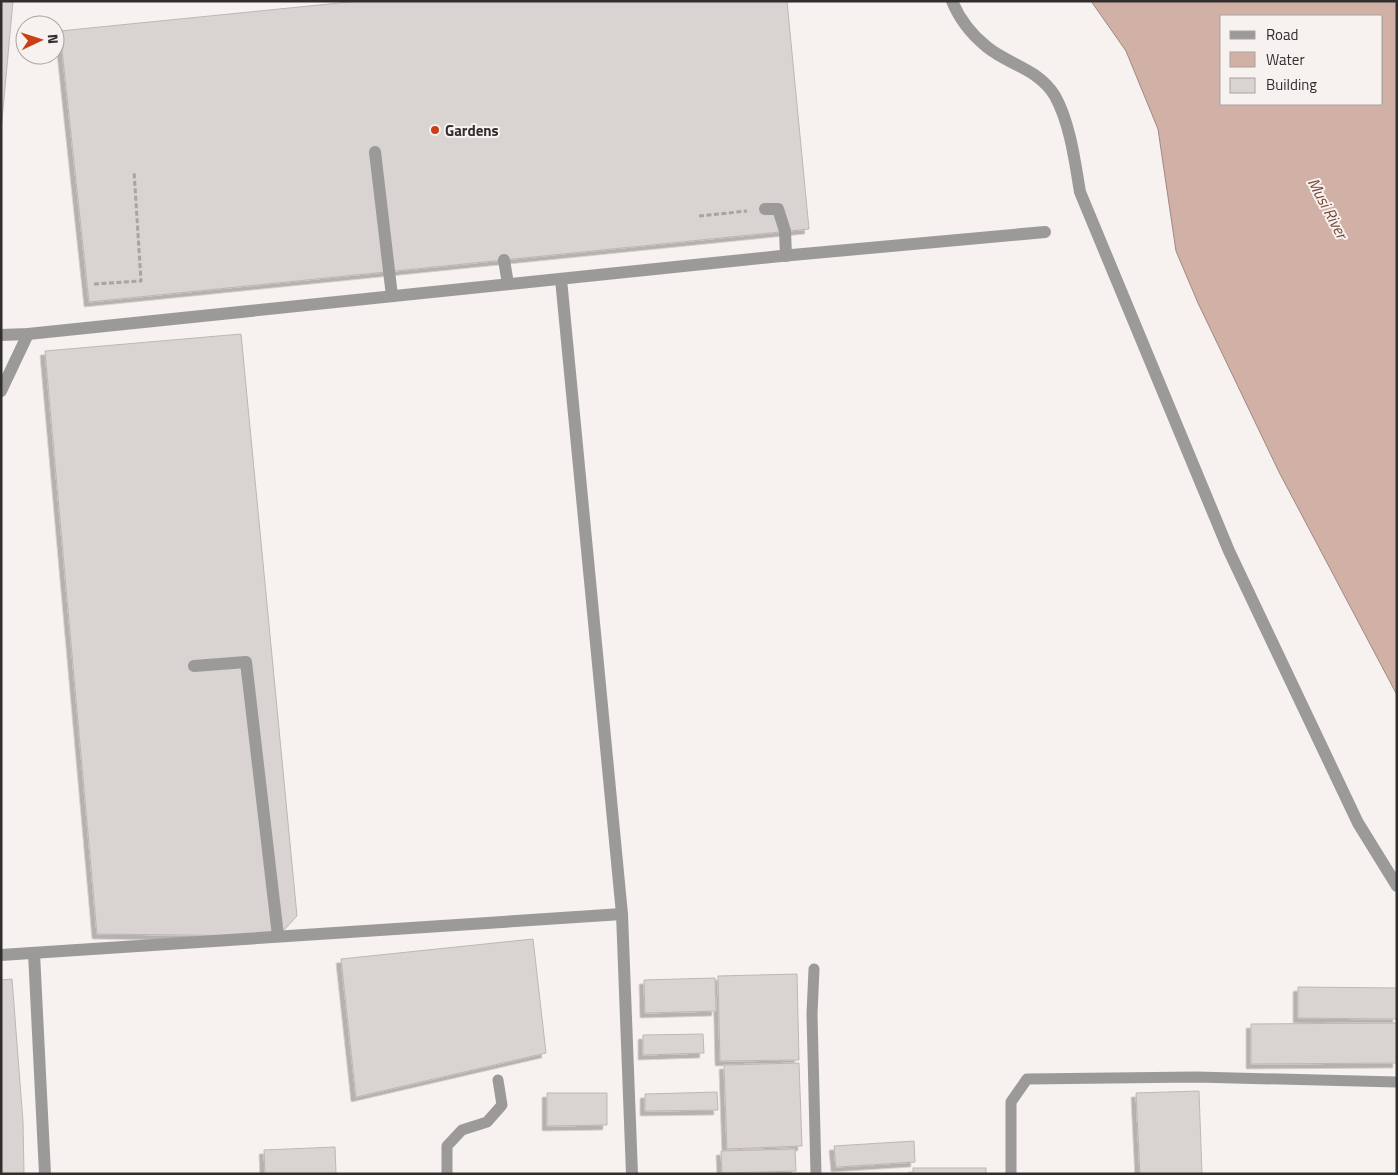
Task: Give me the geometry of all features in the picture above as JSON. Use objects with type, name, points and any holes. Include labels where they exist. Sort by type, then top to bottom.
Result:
[{"type":"street","points":[[952,1],[958,16],[987,47],[1032,71],[1054,96],[1071,140],[1080,192],[1229,551],[1358,823],[1397,886]]},
{"type":"street","points":[[375,152],[392,296]]},
{"type":"street","points":[[765,209],[778,209],[785,232],[786,256]]},
{"type":"street","points":[[1,335],[28,334],[786,256],[1045,232]]},
{"type":"street","points":[[504,260],[508,284]]},
{"type":"street","points":[[561,279],[622,914],[632,1174]]},
{"type":"street","points":[[1,391],[28,334]]},
{"type":"street","points":[[194,666],[246,662],[278,936]]},
{"type":"street","points":[[1,955],[622,914]]},
{"type":"street","points":[[34,953],[45,1174]]},
{"type":"lane","points":[[814,969],[812,1014],[816,1174]]},
{"type":"lane","points":[[1011,1174],[1012,1102],[1027,1079],[1196,1077],[1397,1082]]},
{"type":"lane","points":[[447,1174],[447,1146],[462,1130],[487,1122],[502,1104],[498,1080]]},
{"type":"path","points":[[94,284],[142,281],[134,171]]},
{"type":"path","points":[[699,216],[765,209]]},
{"type":"water","name":"Musi River","points":[[1091,1],[1397,1],[1397,695],[1279,472],[1198,303],[1176,251],[1158,129],[1126,51]]},
{"type":"building","points":[[1,1],[13,1],[1,131]]},
{"type":"building","name":"Gardens","points":[[359,1],[787,1],[809,229],[89,302],[64,65],[65,30]]},
{"type":"building","points":[[241,334],[297,916],[278,936],[97,934],[45,351]]},
{"type":"building","points":[[533,939],[546,1053],[356,1097],[341,959]]},
{"type":"building","points":[[797,974],[799,1060],[720,1061],[718,976]]},
{"type":"building","points":[[715,978],[716,1011],[645,1013],[644,980]]},
{"type":"building","points":[[12,979],[23,1122],[24,1174],[1,1174],[1,980]]},
{"type":"building","points":[[1298,987],[1397,988],[1397,1019],[1298,1018]]},
{"type":"building","points":[[1397,1023],[1397,1063],[1251,1064],[1251,1024]]},
{"type":"building","points":[[703,1034],[704,1053],[643,1055],[643,1035]]},
{"type":"building","points":[[799,1063],[802,1146],[727,1149],[724,1065]]},
{"type":"building","points":[[1199,1091],[1202,1174],[1140,1174],[1136,1093]]},
{"type":"building","points":[[717,1092],[718,1110],[645,1111],[645,1094]]},
{"type":"building","points":[[547,1093],[607,1093],[607,1125],[547,1126]]},
{"type":"building","points":[[914,1141],[915,1162],[836,1167],[834,1146]]},
{"type":"building","points":[[335,1147],[336,1174],[265,1174],[264,1150]]},
{"type":"building","points":[[795,1149],[796,1171],[722,1173],[721,1151]]},
{"type":"building","points":[[913,1168],[986,1168],[986,1174],[913,1174]]},
{"type":"place","name":"Gardens","points":[[435,130]]}]
